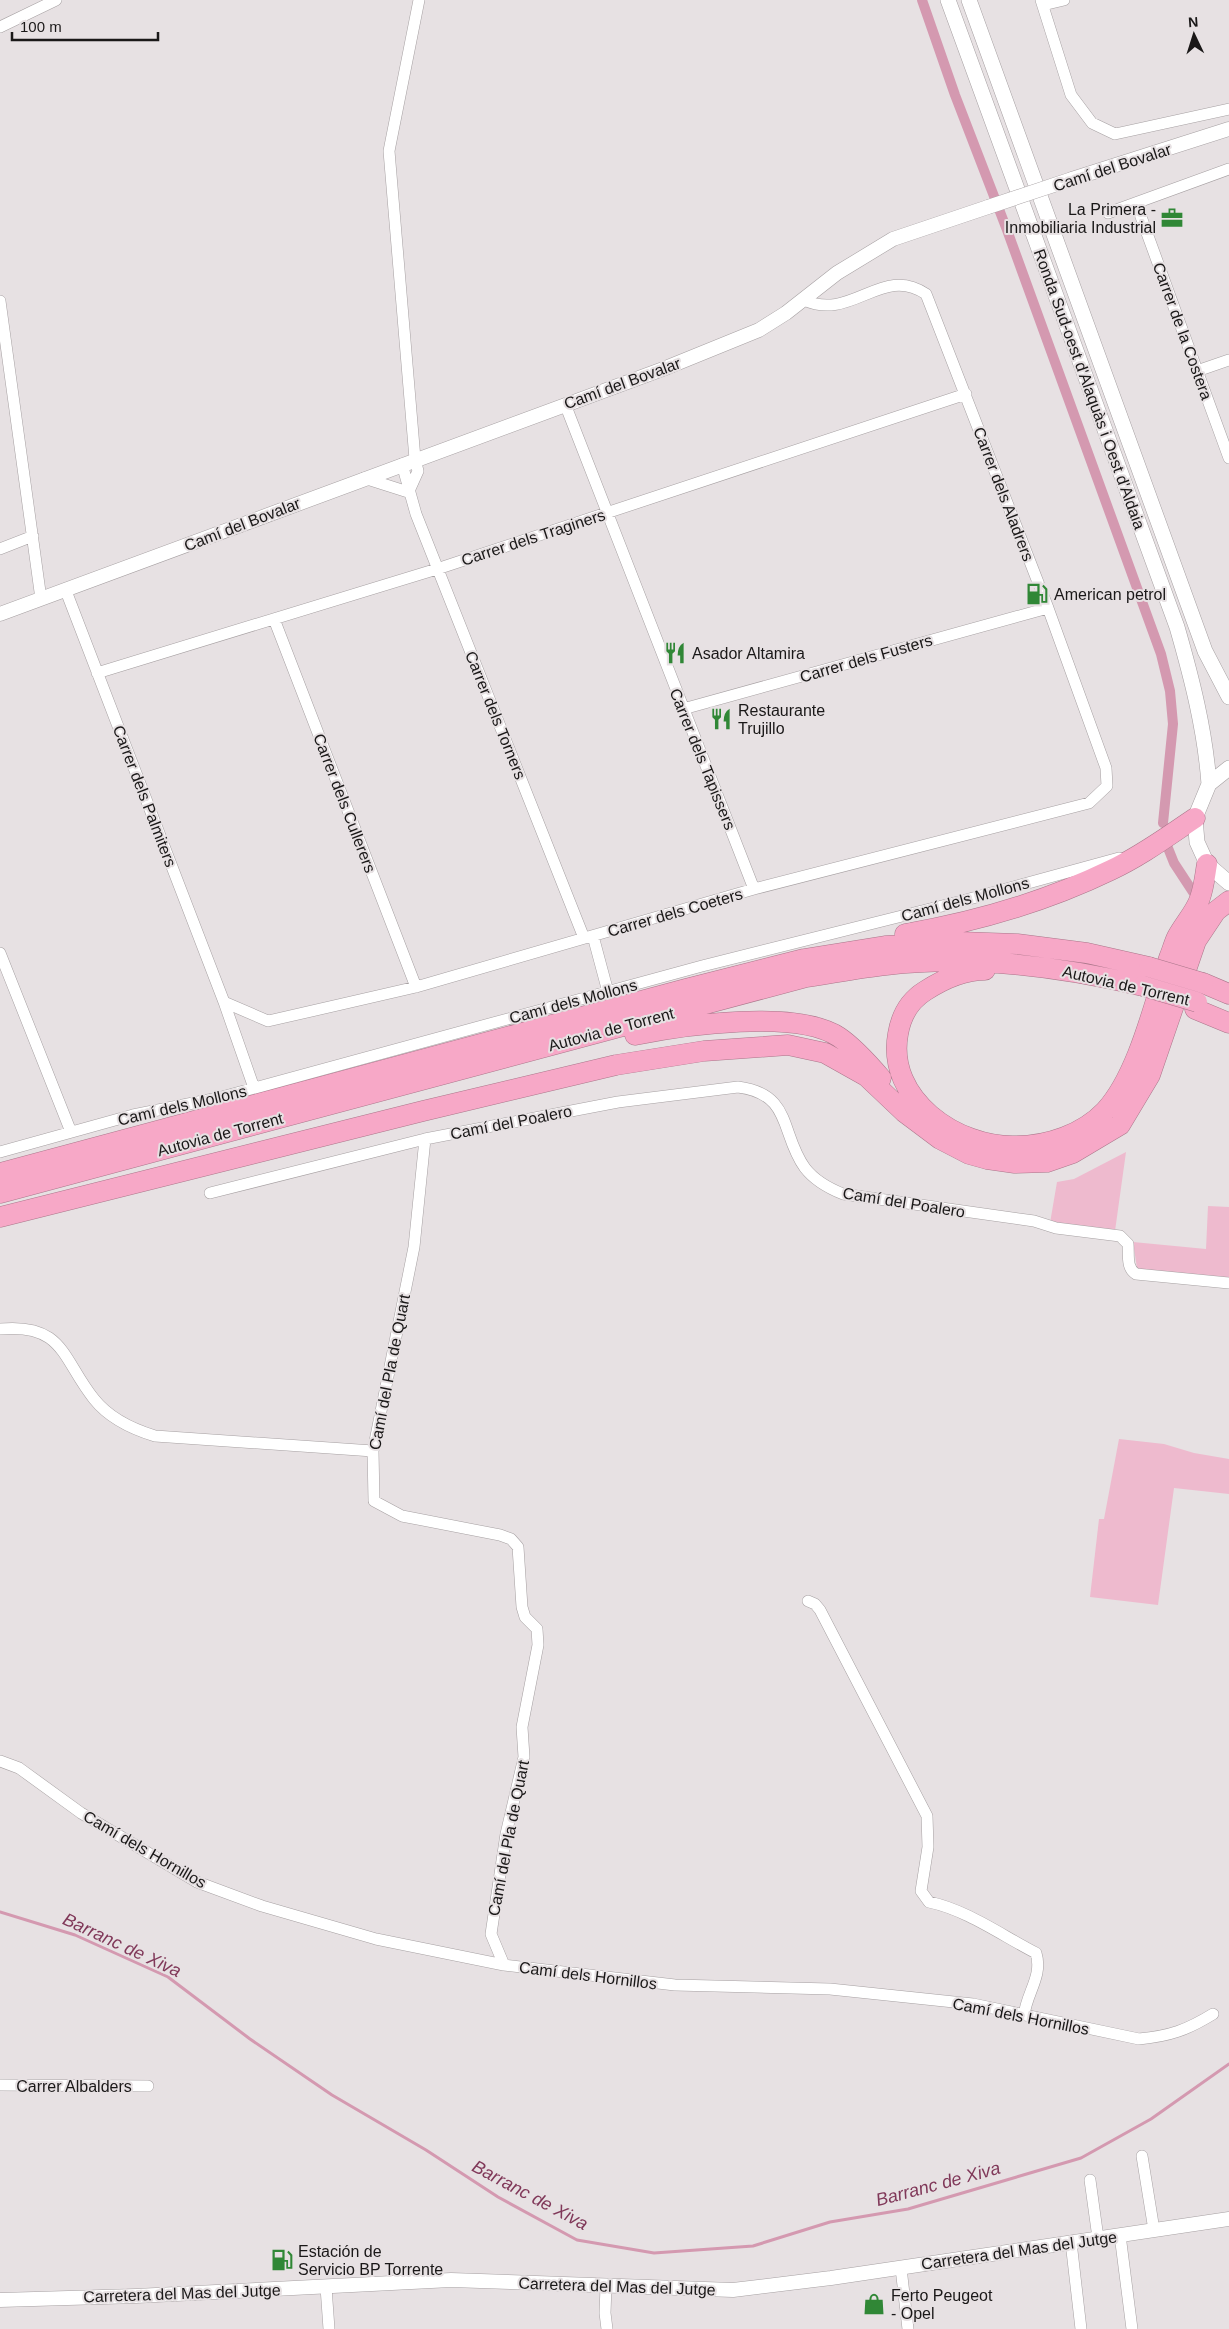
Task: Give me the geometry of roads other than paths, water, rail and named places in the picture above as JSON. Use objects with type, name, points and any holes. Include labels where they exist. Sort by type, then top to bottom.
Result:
[{"type":"highway","points":[[686,989],[715,976],[802,953],[953,926],[1067,889],[1112,870],[1147,850],[1195,818]]},
{"type":"highway","points":[[1143,990],[1012,971],[979,970],[943,979],[915,997],[901,1018],[895,1048],[900,1075],[915,1102],[942,1124],[989,1143],[1016,1146],[1052,1141],[1082,1130],[1106,1110],[1131,1071],[1176,938],[1200,899],[1207,864]]},
{"type":"highway","points":[[0,1217],[423,1110],[616,1065],[704,1051],[788,1045],[825,1052],[866,1076],[904,1112],[940,1138],[969,1154],[987,1160],[1016,1163],[1047,1162],[1073,1154],[1120,1126],[1150,1075],[1196,942],[1216,911],[1229,901]]},
{"type":"highway","name":"Autovia de Torrent","points":[[0,1173],[686,989],[804,959],[885,946],[960,942],[1017,944],[1087,953],[1149,967],[1198,998],[1229,1014]]},
{"type":"highway","name":"Autovia de Torrent","points":[[0,1192],[806,977],[886,965],[957,962],[1013,963],[1086,973],[1143,990],[1198,998],[1229,994]]},
{"type":"highway","points":[[1198,998],[1229,1023]]},
{"type":"highway","points":[[413,1082],[454,1078],[559,1052],[653,1032],[757,1020],[801,1023],[839,1037],[868,1063],[911,1112],[940,1138]]},
{"type":"main road","name":"Ronda Sud-oest d'Alaquàs i Oest d'Aldaia","points":[[948,0],[1176,627],[1192,677],[1206,746],[1209,784]]},
{"type":"main road","name":"Ronda Sud-oest d'Alaquàs i Oest d'Aldaia","points":[[969,0],[1205,651],[1229,697]]},
{"type":"main road","points":[[1229,768],[1209,784],[1195,818],[1197,842],[1207,864],[1229,883]]},
{"type":"street","points":[[0,28],[56,0]]},
{"type":"street","points":[[364,478],[408,492],[418,471],[415,459],[389,151],[420,0]]},
{"type":"street","points":[[1064,0],[1042,2],[1071,95],[1092,123],[1115,134],[1229,109]]},
{"type":"street","points":[[0,33],[12,22]]},
{"type":"street","name":"Camí del Bovalar","points":[[0,614],[66,591],[759,330],[804,300],[837,273],[893,239],[1229,129]]},
{"type":"street","points":[[1108,213],[1229,169]]},
{"type":"street","name":"Carrer de la Costera","points":[[1136,203],[1229,458]]},
{"type":"street","name":"Carrer dels Aladrers","points":[[804,300],[824,306],[854,300],[888,285],[902,283],[914,286],[926,294],[1048,608],[1106,768]]},
{"type":"street","points":[[0,301],[41,599]]},
{"type":"street","points":[[1197,370],[1229,360]]},
{"type":"street","name":"Carrer dels Traginers","points":[[97,672],[437,569],[966,394]]},
{"type":"street","name":"Carrer dels Tapissers","points":[[565,404],[754,889]]},
{"type":"street","name":"Carrer dels Torners","points":[[402,464],[407,478],[408,492],[437,569],[588,937],[608,992]]},
{"type":"street","points":[[0,549],[33,536]]},
{"type":"street","name":"Carrer dels Palmiters","points":[[66,591],[224,1002],[254,1088]]},
{"type":"street","name":"Carrer dels Fusters","points":[[683,709],[1048,608]]},
{"type":"street","name":"Carrer dels Cullerers","points":[[274,619],[416,987]]},
{"type":"street","name":"Carrer dels Coeters","points":[[224,1002],[268,1021],[416,987],[754,889],[1089,803],[1107,786],[1106,768]]},
{"type":"street","name":"Camí dels Mollons","points":[[0,1152],[133,1115],[254,1088],[608,992],[1147,850]]},
{"type":"street","points":[[0,953],[71,1132]]},
{"type":"street","name":"Camí del Poalero","points":[[210,1194],[425,1139],[618,1102],[690,1092],[746,1088],[766,1097],[779,1109],[794,1148],[805,1167],[824,1185],[838,1192],[1034,1221],[1056,1228],[1120,1236],[1128,1244],[1129,1265],[1131,1271],[1136,1274],[1229,1283]]},
{"type":"street","name":"Camí del Pla de Quart","points":[[425,1139],[414,1247],[373,1451],[374,1501],[402,1516],[500,1535],[511,1539],[518,1547],[522,1608],[525,1617],[537,1629],[538,1645],[524,1712],[524,1757],[506,1834],[491,1934],[504,1965]]},
{"type":"street","points":[[0,1329],[39,1332],[56,1341],[94,1399],[110,1414],[134,1430],[155,1436],[373,1451]]},
{"type":"street","points":[[808,1602],[814,1604],[820,1610],[927,1816],[928,1847],[921,1891],[928,1902],[962,1912],[1036,1953],[1039,1962],[1038,1973],[1026,2000],[1024,2014]]},
{"type":"street","name":"Camí dels Hornillos","points":[[0,1761],[19,1768],[81,1813],[197,1882],[262,1906],[376,1938],[504,1965],[676,1985],[830,1989],[973,2004],[1139,2039],[1166,2036],[1188,2029],[1213,2014]]},
{"type":"street","name":"Carrer Albalders","points":[[0,2086],[148,2086]]},
{"type":"street","points":[[1142,2156],[1154,2230]]},
{"type":"street","points":[[1090,2180],[1098,2238]]},
{"type":"street","name":"Carretera del Mas del Jutge","points":[[0,2300],[136,2296],[451,2280],[733,2290],[901,2268],[1229,2219]]},
{"type":"street","points":[[1120,2235],[1132,2329]]},
{"type":"street","points":[[1071,2242],[1081,2329]]},
{"type":"street","points":[[901,2268],[908,2329]]},
{"type":"street","points":[[606,2286],[605,2313],[607,2329]]},
{"type":"street","points":[[326,2287],[330,2329]]},
{"type":"waterway","points":[[922,0],[955,95],[1007,230],[1161,654],[1170,691],[1173,724],[1163,823]]},
{"type":"waterway","points":[[1168,848],[1174,863],[1193,892]]},
{"type":"waterway","name":"Barranc de Xiva","points":[[0,1912],[75,1935],[168,1977],[250,2039],[332,2095],[426,2150],[498,2197],[577,2240],[654,2253],[753,2246],[830,2222],[908,2209],[1081,2158],[1151,2119],[1229,2064]]},
{"type":"place","name":"La Primera - Inmobiliaria Industrial","points":[[1172,218]]},
{"type":"place","name":"American petrol","points":[[1037,594]]},
{"type":"place","name":"Asador Altamira","points":[[675,653]]},
{"type":"place","name":"Restaurante Trujillo","points":[[721,719]]},
{"type":"place","name":"Estación de Servicio BP Torrente","points":[[282,2260]]},
{"type":"place","name":"Ferto Peugeot - Opel","points":[[874,2304]]}]
